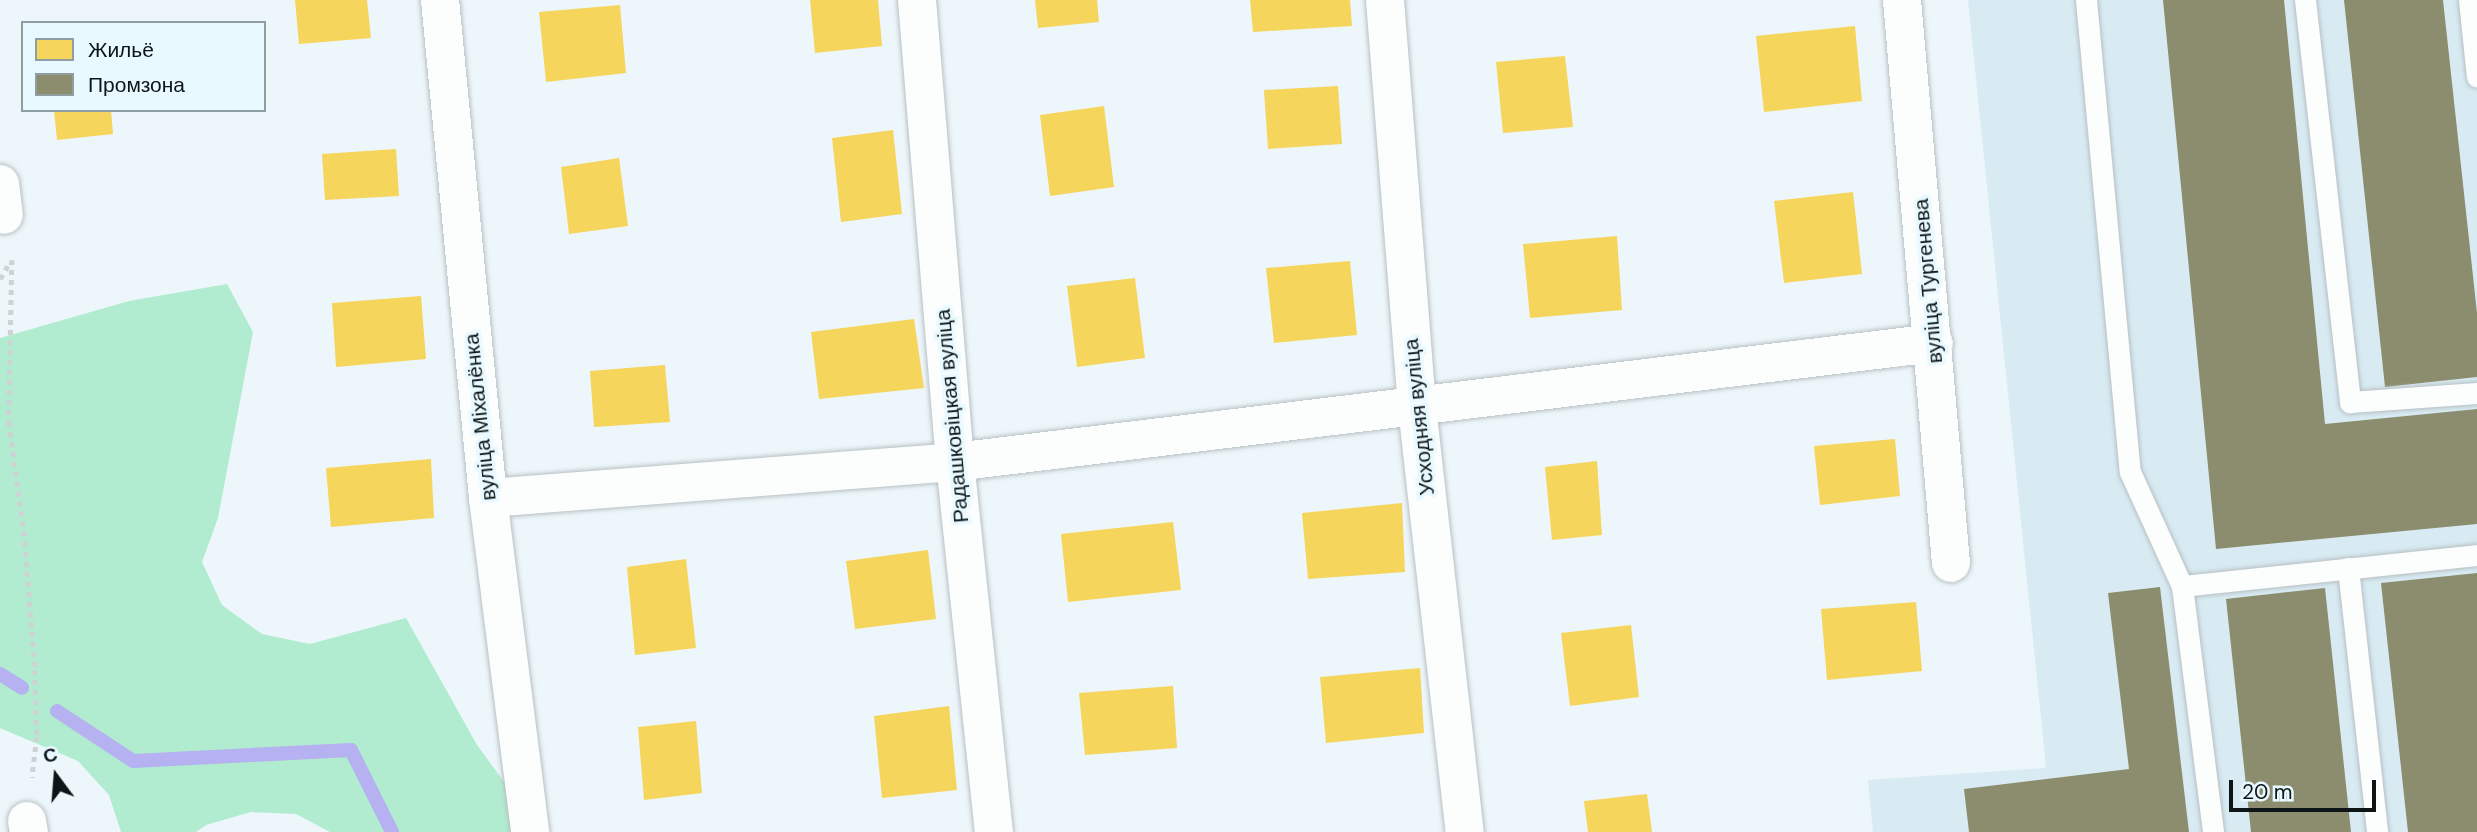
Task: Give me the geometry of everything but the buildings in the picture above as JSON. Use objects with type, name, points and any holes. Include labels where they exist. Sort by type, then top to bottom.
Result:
[{"type":"street","name":"вуліца Міхалёнка","points":[[440,0],[488,498],[530,832]]},
{"type":"street","name":"Радашковіцкая вуліца","points":[[917,0],[955,462],[994,832]]},
{"type":"street","name":"Усходняя вуліца","points":[[1385,0],[1417,407],[1465,832]]},
{"type":"street","name":"вуліца Тургенева","points":[[1902,0],[1934,343],[1951,563]]},
{"type":"street","points":[[488,498],[955,462],[1934,343]]},
{"type":"lane","points":[[2086,0],[2130,472],[2182,586],[2213,832]]},
{"type":"lane","points":[[2305,0],[2350,402],[2477,393]]},
{"type":"lane","points":[[2469,0],[2477,76]]},
{"type":"lane","points":[[2182,586],[2477,555]]},
{"type":"lane","points":[[2348,568],[2377,832]]},
{"type":"path","points":[[12,260],[9,422],[25,542],[35,670],[37,737],[28,826]]},
{"type":"shaded area","points":[[1968,0],[2477,0],[2477,832],[1873,832],[1868,780],[2046,768]]},
{"type":"green space","points":[[227,284],[253,332],[218,518],[202,562],[222,605],[262,634],[310,644],[406,618],[477,745],[541,832],[330,832],[296,814],[251,812],[206,825],[196,832],[121,832],[109,795],[78,761],[0,728],[0,338],[129,301]]},
{"type":"waterway","points":[[0,674],[22,688]]},
{"type":"waterway","points":[[57,711],[133,761],[351,750],[392,832]]}]
